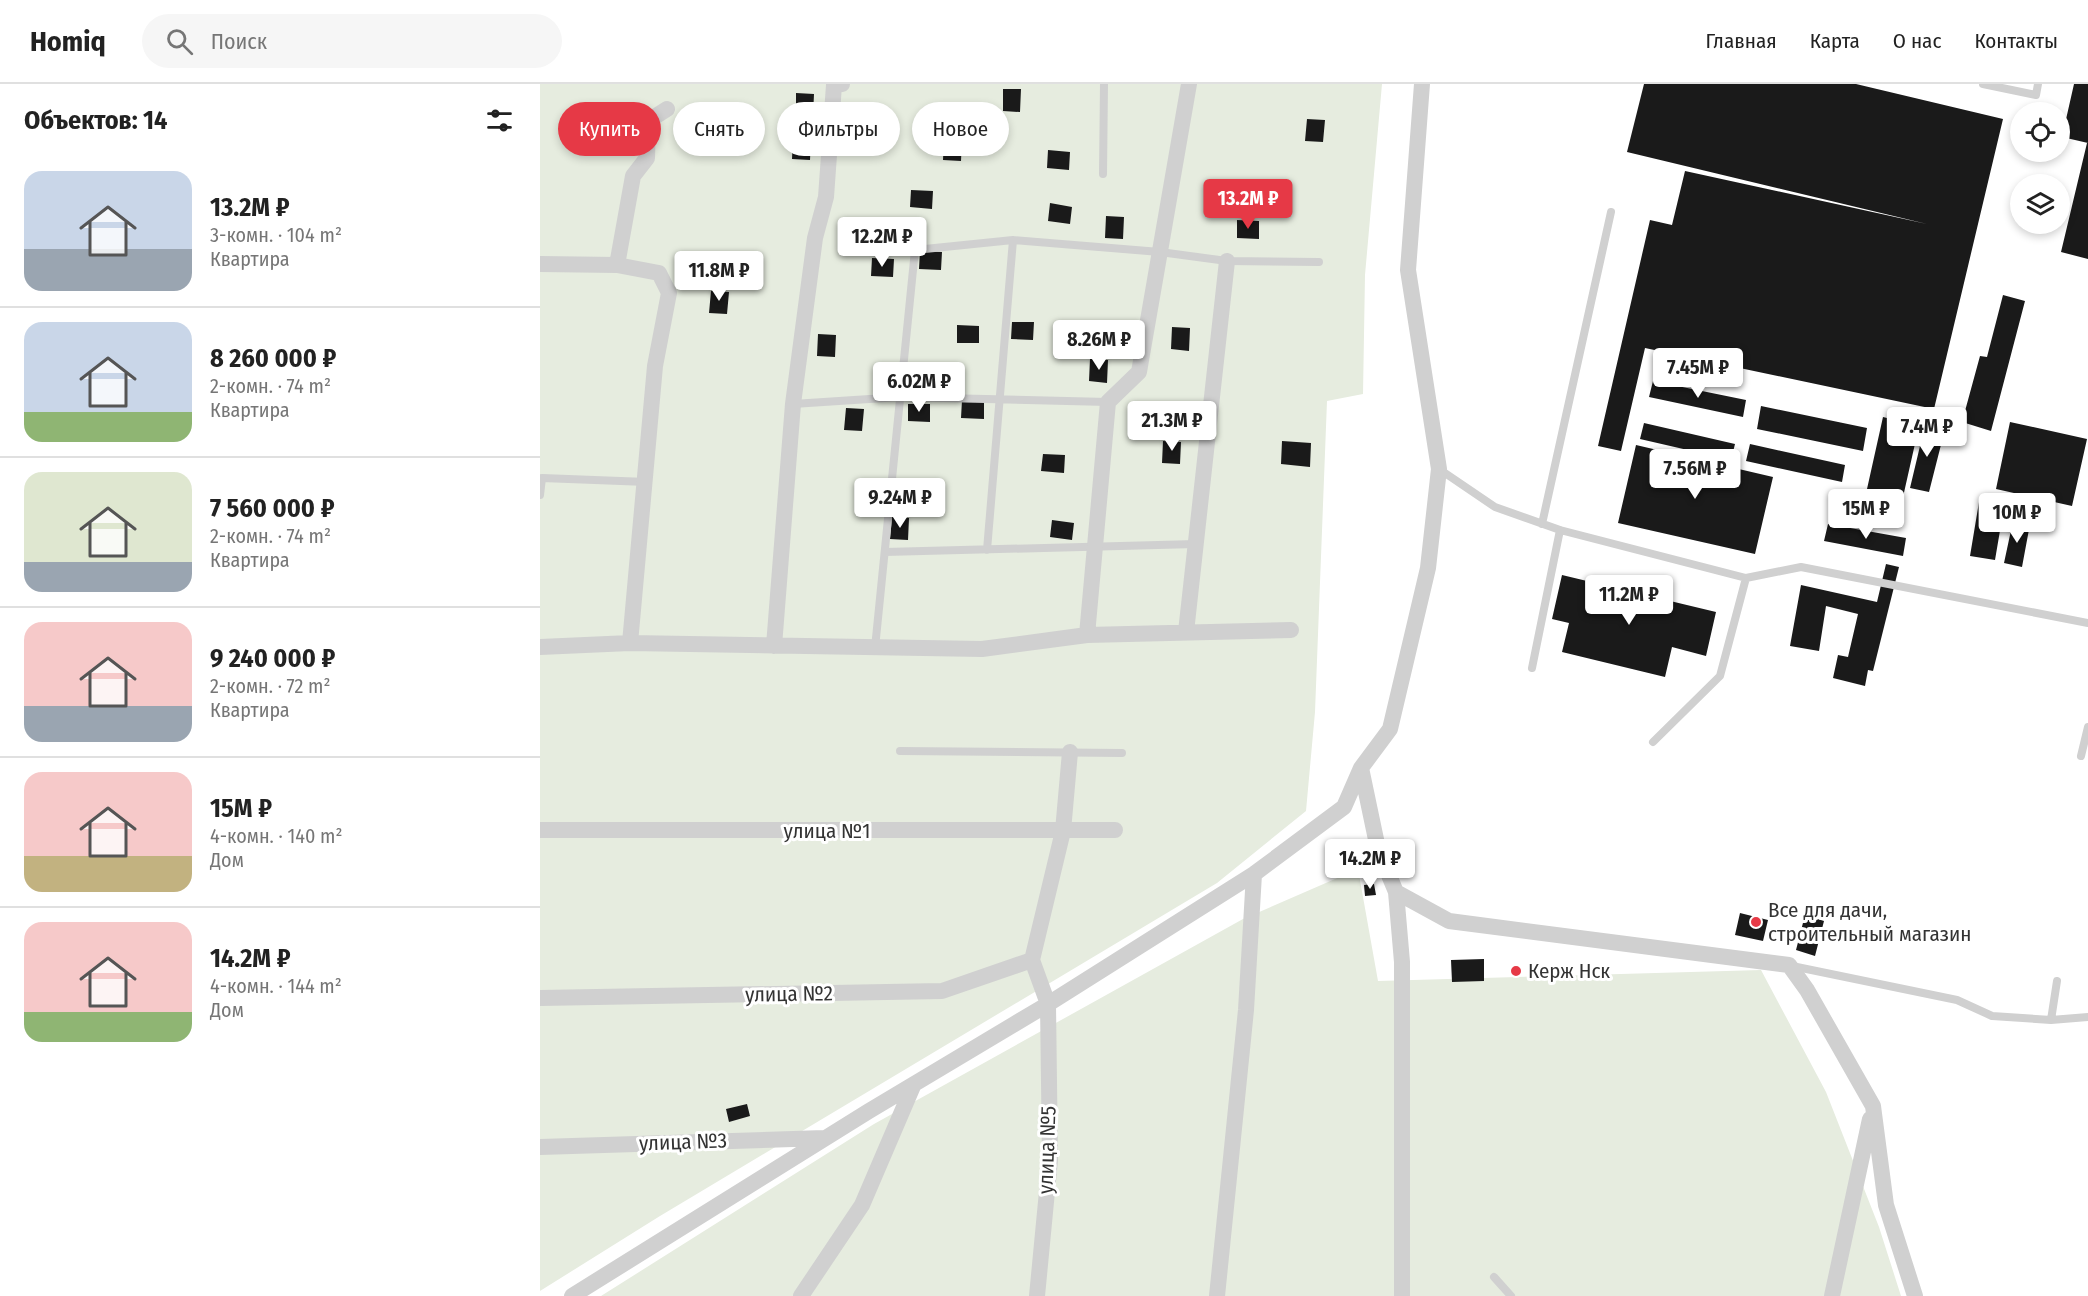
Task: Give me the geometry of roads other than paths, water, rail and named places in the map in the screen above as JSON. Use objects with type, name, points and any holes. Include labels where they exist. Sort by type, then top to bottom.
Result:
[{"type":"street","points":[[774,646],[793,404],[815,238],[826,197],[834,85],[842,84]]},
{"type":"street","points":[[1087,635],[1108,402],[1139,372],[1189,84]]},
{"type":"street","points":[[572,1296],[826,1138],[1048,1005],[1254,874],[1344,807],[1361,768],[1390,729],[1428,568],[1439,469],[1408,270],[1422,84]]},
{"type":"street","points":[[617,265],[633,176],[648,158],[648,121],[667,110]]},
{"type":"street","points":[[1186,632],[1227,261]]},
{"type":"street","points":[[540,264],[617,265],[659,273],[669,293],[656,366],[647,482],[630,643]]},
{"type":"street","points":[[540,647],[630,643],[982,649],[1087,635],[1291,630]]},
{"type":"street","points":[[1032,960],[1063,831],[1070,752]]},
{"type":"street","points":[[1361,768],[1378,849],[1396,891],[1402,962],[1402,1296]]},
{"type":"street","name":"улица №1","points":[[540,830],[1114,830]]},
{"type":"street","points":[[1217,1296],[1246,1010],[1254,874]]},
{"type":"street","points":[[1396,891],[1449,921],[1789,965],[1807,990],[1873,1106],[1886,1205],[1916,1296]]},
{"type":"street","name":"улица №2","points":[[540,998],[942,991],[1032,960]]},
{"type":"street","name":"улица №5","points":[[1032,960],[1048,1005],[1050,1161],[1037,1296]]},
{"type":"street","points":[[801,1296],[862,1205],[913,1086]]},
{"type":"street","points":[[1834,1293],[1873,1106]]},
{"type":"street","name":"улица №3","points":[[540,1147],[826,1138]]},
{"type":"lane","points":[[1103,174],[1104,84]]},
{"type":"lane","points":[[1983,84],[2036,95],[2038,84]]},
{"type":"lane","points":[[1542,524],[1611,212]]},
{"type":"lane","points":[[987,550],[997,400],[1013,240]]},
{"type":"lane","points":[[875,648],[915,250],[1013,240],[1160,252],[1227,261],[1319,262]]},
{"type":"lane","points":[[793,404],[900,397],[1108,402]]},
{"type":"lane","points":[[1439,469],[1495,507],[1542,524],[1746,578],[1801,567],[2088,623]]},
{"type":"lane","points":[[540,495],[542,478],[647,482]]},
{"type":"lane","points":[[1532,668],[1560,530]]},
{"type":"lane","points":[[885,552],[1196,544]]},
{"type":"lane","points":[[1653,742],[1720,676],[1746,578]]},
{"type":"lane","points":[[2080,756],[2088,727]]},
{"type":"lane","points":[[900,751],[1122,753]]},
{"type":"lane","points":[[1789,965],[1957,1000],[1992,1016],[2051,1020],[2088,1017]]},
{"type":"lane","points":[[2051,1020],[2057,981]]},
{"type":"lane","points":[[1494,1277],[1511,1296]]},
{"type":"place","name":"Все для дачи, строительный магазин","points":[[1756,922]]},
{"type":"place","name":"Керж Нск","points":[[1516,971]]}]
